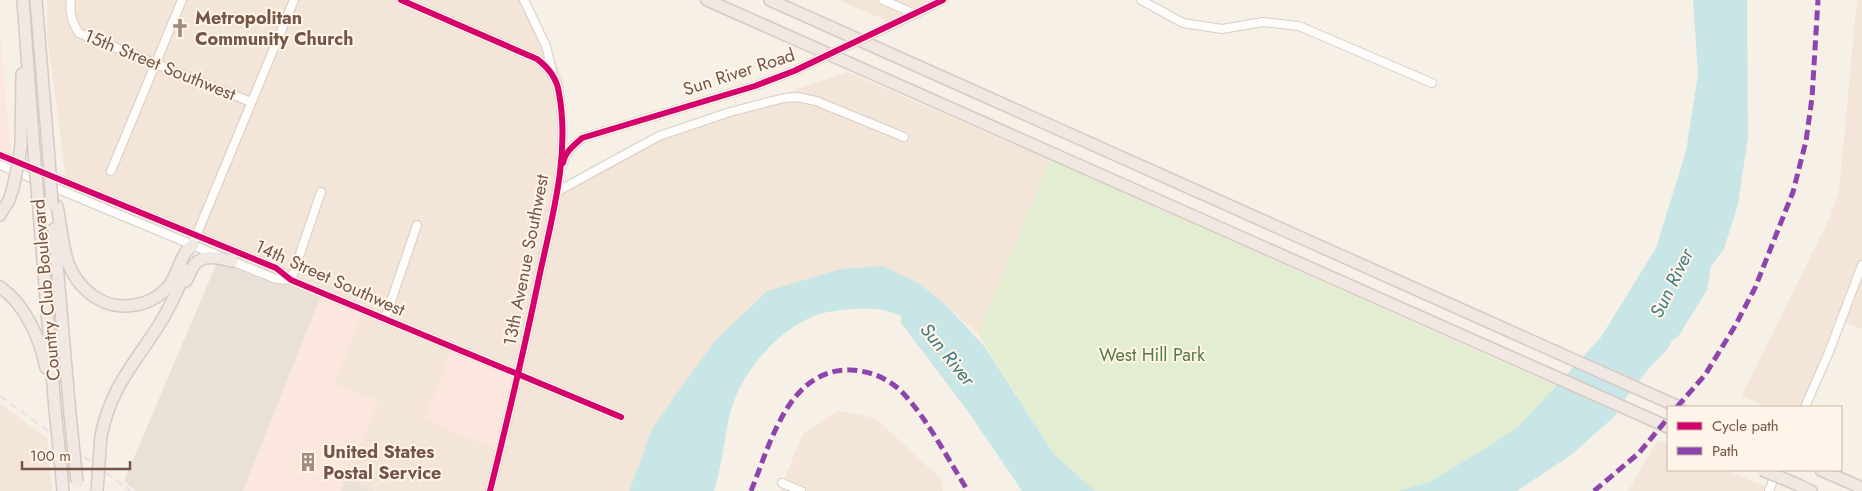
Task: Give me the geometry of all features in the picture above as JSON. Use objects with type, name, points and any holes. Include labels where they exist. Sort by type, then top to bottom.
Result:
[{"type":"highway","points":[[0,214],[9,200],[13,188],[20,145],[22,0]]},
{"type":"highway","name":"Country Club Boulevard","points":[[22,0],[63,491]]},
{"type":"highway","name":"Country Club Boulevard","points":[[37,0],[37,20],[49,164],[55,205],[77,486]]},
{"type":"highway","points":[[707,0],[1667,427]]},
{"type":"highway","points":[[770,0],[1678,406]]},
{"type":"highway","points":[[55,205],[68,263],[74,274],[91,295],[101,302],[115,306],[140,304],[160,294],[173,280],[184,255],[195,240]]},
{"type":"highway","points":[[97,491],[101,436],[105,417],[120,383],[158,327],[191,257],[195,240]]},
{"type":"highway","points":[[168,307],[180,293],[196,263],[209,257],[232,261]]},
{"type":"highway","points":[[0,287],[11,296],[27,318],[39,341],[55,409]]},
{"type":"highway","points":[[1764,471],[1811,491]]},
{"type":"highway","points":[[1823,471],[1862,488]]},
{"type":"street","name":"15th Street Southwest","points":[[71,0],[69,8],[73,23],[79,33],[86,37],[251,102]]},
{"type":"street","points":[[111,170],[182,0]]},
{"type":"street","points":[[195,240],[294,0]]},
{"type":"street","points":[[401,0],[537,59],[553,75]]},
{"type":"street","name":"13th Avenue Southwest","points":[[490,491],[519,374],[558,191],[563,133],[559,92],[546,46],[524,0]]},
{"type":"street","points":[[883,0],[915,14]]},
{"type":"street","name":"Sun River Road","points":[[559,178],[564,157],[582,138],[755,86],[794,72],[943,0]]},
{"type":"street","points":[[1141,0],[1183,23],[1222,30],[1263,22],[1299,26],[1432,83]]},
{"type":"street","points":[[558,191],[659,136],[730,112],[784,98],[797,97],[816,101],[904,137]]},
{"type":"street","name":"14th Street Southwest","points":[[0,155],[195,240],[232,261],[276,279],[291,280]]},
{"type":"street","name":"14th Street Southwest","points":[[0,165],[195,240],[276,268],[291,280],[621,417]]},
{"type":"street","points":[[291,280],[321,192]]},
{"type":"street","points":[[385,319],[417,225]]},
{"type":"street","points":[[1805,406],[1861,271]]},
{"type":"street","points":[[1769,491],[1777,471]]},
{"type":"street","points":[[782,483],[801,491]]},
{"type":"shaded area","points":[[47,0],[530,0],[564,82],[563,133],[558,190],[659,136],[847,72],[1050,160],[978,334],[917,282],[882,266],[841,269],[652,429],[629,491],[376,491],[346,479],[378,401],[335,384],[291,280],[276,268],[66,179],[47,34]]},
{"type":"shaded area","points":[[839,0],[943,0],[894,24]]},
{"type":"shaded area","points":[[1857,0],[1862,0],[1862,329],[1836,319],[1802,406],[1763,406],[1742,395],[1830,217],[1839,191]]},
{"type":"shaded area","points":[[0,33],[12,160],[0,155]]},
{"type":"shaded area","points":[[219,258],[322,293],[243,491],[136,491],[124,481]]},
{"type":"shaded area","points":[[322,293],[363,310],[335,384],[378,401],[341,491],[243,491]]},
{"type":"shaded area","points":[[453,347],[519,374],[500,451],[424,419]]},
{"type":"shaded area","points":[[0,404],[47,438],[52,491],[0,491]]},
{"type":"shaded area","points":[[838,411],[875,418],[941,479],[943,491],[779,491],[803,434]]},
{"type":"shaded area","points":[[1658,440],[1667,444],[1667,471],[1728,471],[1770,489],[1769,491],[1628,491]]},
{"type":"shaded area","points":[[346,479],[376,491],[341,491]]},
{"type":"green space","name":"West Hill Park","points":[[1050,160],[1556,386],[1517,428],[1432,481],[1398,491],[1095,491],[1054,454],[978,334]]},
{"type":"water","name":"Sun River","points":[[1693,0],[1747,0],[1748,137],[1738,204],[1724,249],[1711,266],[1707,290],[1678,337],[1672,340],[1668,349],[1651,366],[1627,396],[1615,416],[1571,455],[1517,491],[1398,491],[1432,481],[1517,428],[1601,337],[1656,248],[1686,151],[1698,74]]},
{"type":"water","name":"Sun River","points":[[882,266],[917,282],[946,305],[985,347],[1054,454],[1095,491],[1022,491],[967,410],[901,323],[901,316],[884,310],[847,309],[819,314],[805,320],[780,337],[758,359],[741,385],[732,405],[714,491],[629,491],[652,429],[674,397],[715,341],[767,291],[841,269]]},
{"type":"railway","points":[[0,396],[131,491]]},
{"type":"marked path","points":[[1678,406],[1705,375],[1735,326],[1755,288],[1793,192],[1806,141],[1812,98],[1818,0]]},
{"type":"marked path","points":[[751,491],[774,432],[784,412],[797,395],[811,382],[829,373],[851,370],[878,376],[902,392],[929,427],[968,491]]},
{"type":"marked path","points":[[1594,491],[1639,453],[1667,419]]},
{"type":"cycle path","points":[[401,0],[537,59],[552,74],[559,93],[562,138],[555,206],[490,491]]},
{"type":"cycle path","points":[[563,163],[568,152],[582,138],[755,86],[794,71],[943,0]]},
{"type":"cycle path","points":[[0,155],[276,268],[291,280],[621,417]]},
{"type":"place","name":"Metropolitan Community Church","points":[[180,28]]},
{"type":"place","name":"United States Postal Service","points":[[308,462]]}]
